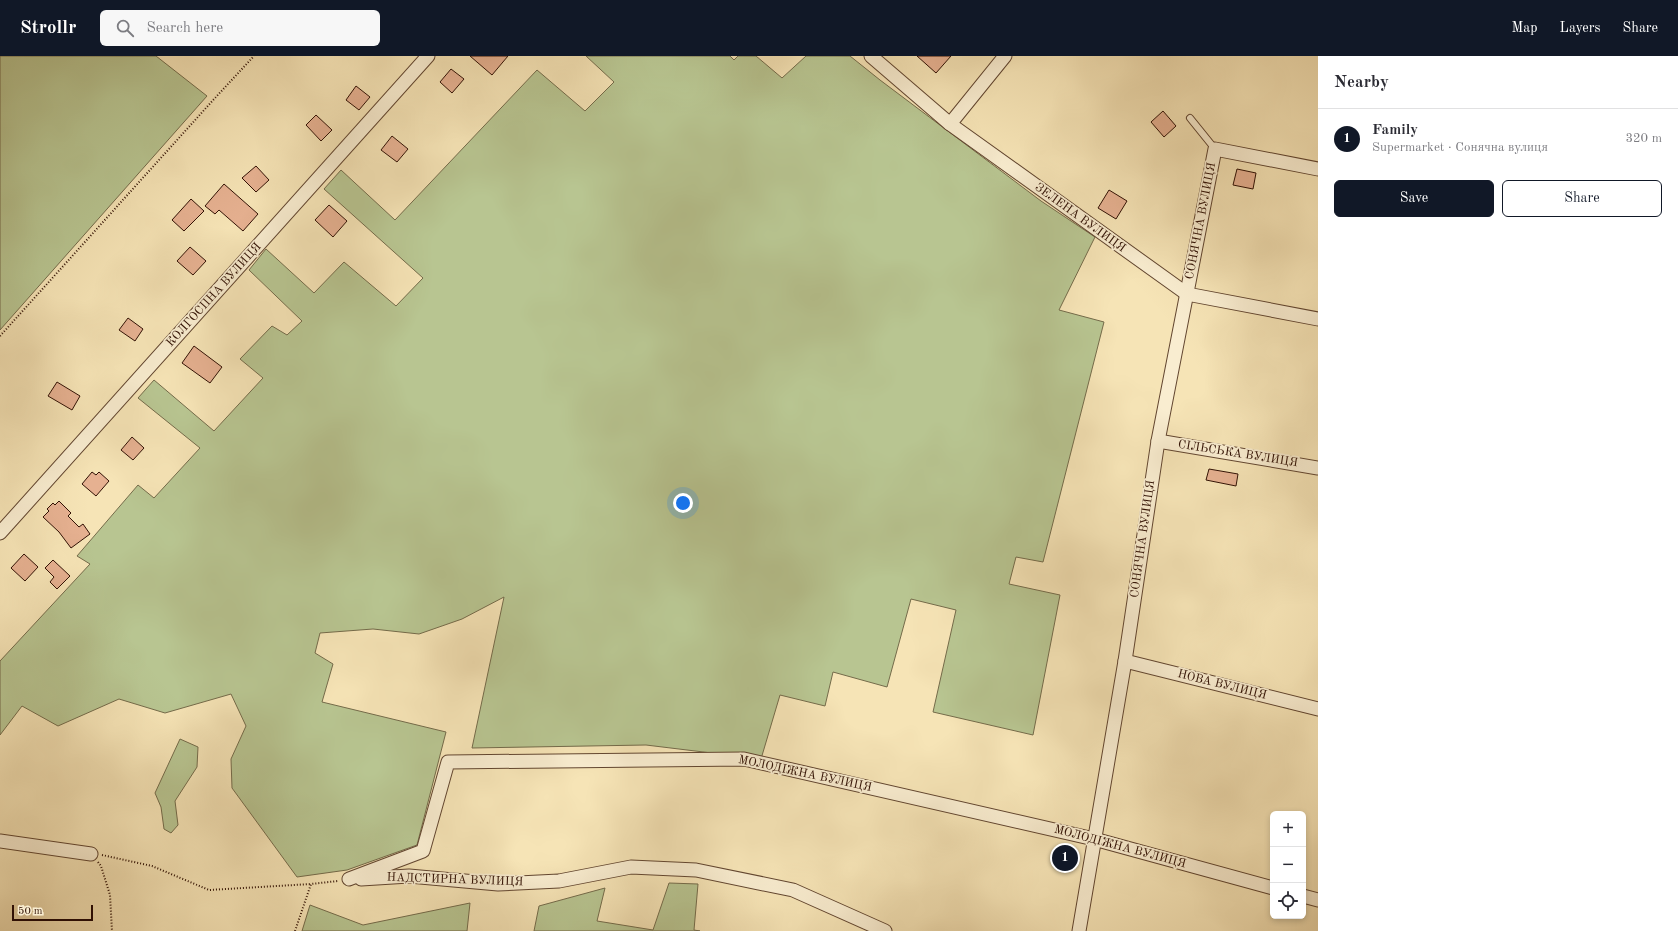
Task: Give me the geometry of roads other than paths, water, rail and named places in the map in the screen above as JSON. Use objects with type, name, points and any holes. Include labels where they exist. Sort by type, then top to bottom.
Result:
[{"type":"street","name":"КОЛГОСПНА ВУЛИЦЯ","points":[[0,533],[428,56]]},
{"type":"street","name":"ЗЕЛЕНА ВУЛИЦЯ","points":[[871,56],[950,124],[1187,294],[1318,319]]},
{"type":"street","points":[[950,124],[1005,56]]},
{"type":"street","points":[[1215,149],[1318,169]]},
{"type":"street","name":"СОНЯЧНА ВУЛИЦЯ","points":[[1079,931],[1126,661],[1158,441],[1215,149]]},
{"type":"street","name":"СІЛЬСЬКА ВУЛИЦЯ","points":[[1158,441],[1318,468]]},
{"type":"street","name":"НОВА ВУЛИЦЯ","points":[[1126,661],[1318,709]]},
{"type":"street","name":"МОЛОДІЖНА ВУЛИЦЯ","points":[[349,879],[423,851],[448,762],[744,759],[1094,839],[1270,887]]},
{"type":"street","points":[[0,841],[91,854]]},
{"type":"street","name":"НАДСТИРНА ВУЛИЦЯ","points":[[349,879],[410,876],[498,884],[559,881],[631,867],[696,870],[793,890],[885,931]]},
{"type":"street","points":[[1306,897],[1318,900]]},
{"type":"lane","points":[[1190,118],[1215,149]]},
{"type":"place","name":"Family","points":[[1065,858]]}]
